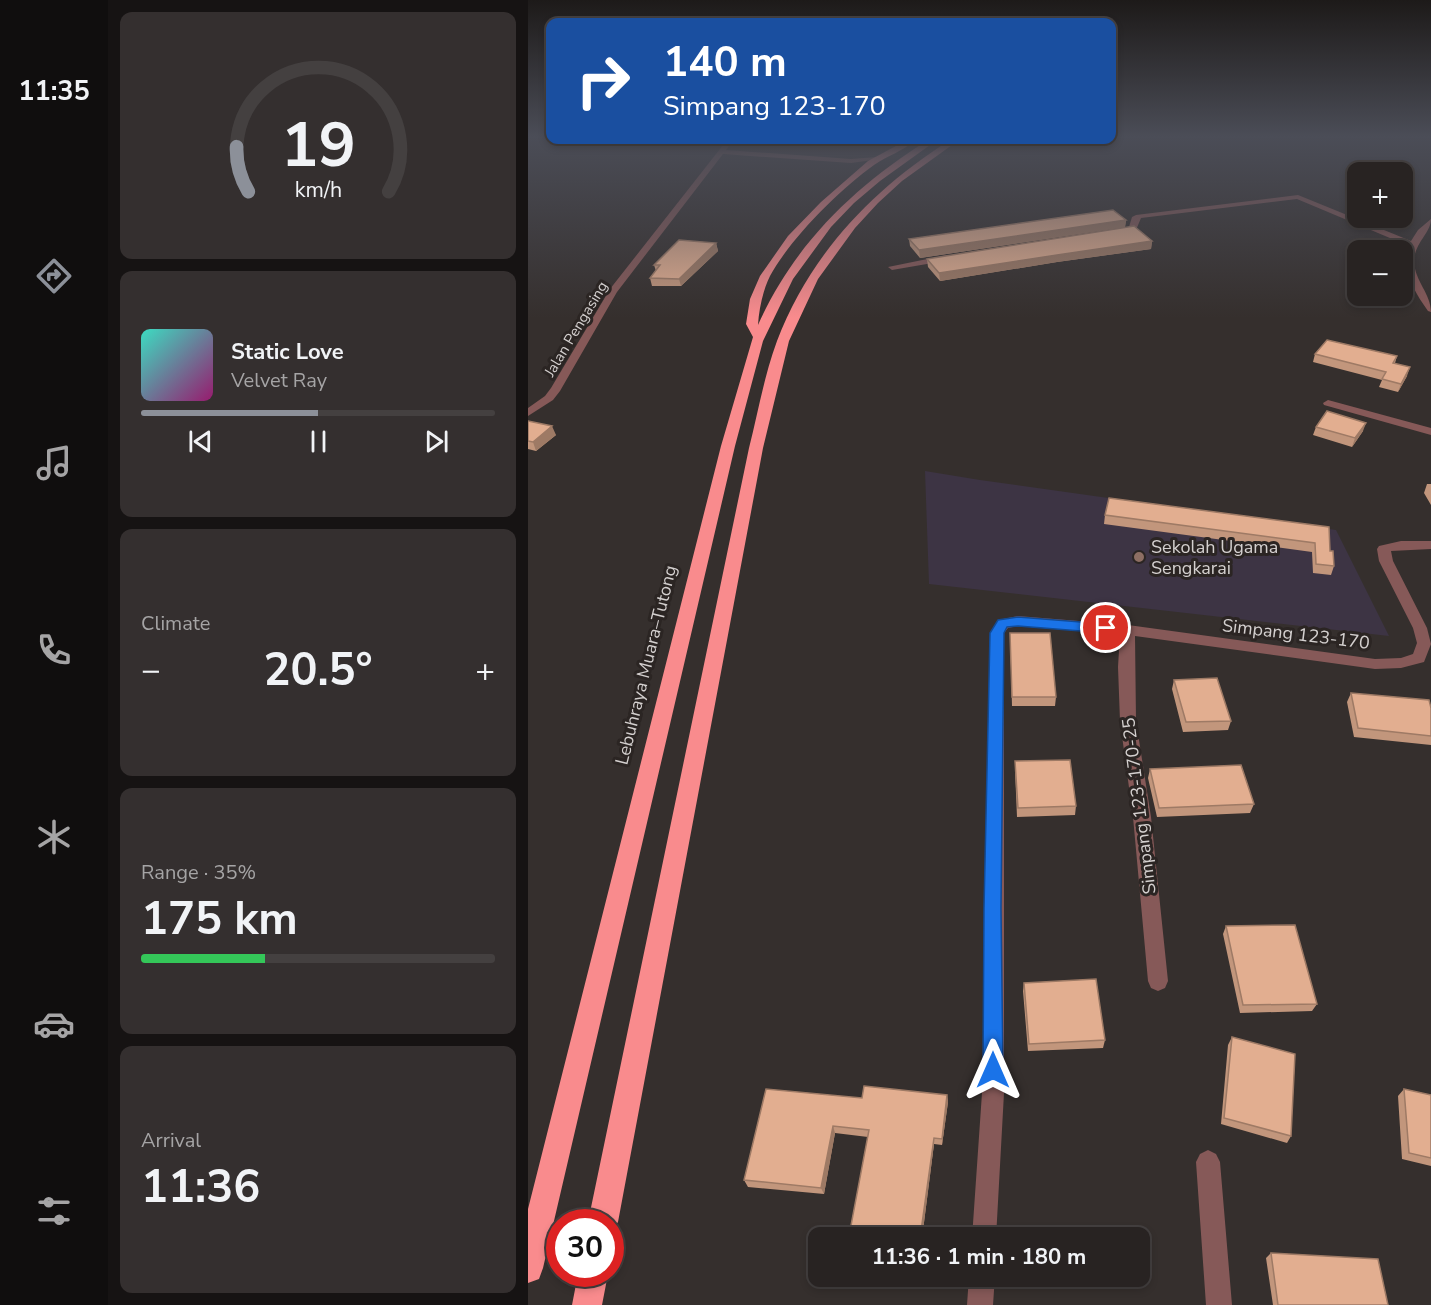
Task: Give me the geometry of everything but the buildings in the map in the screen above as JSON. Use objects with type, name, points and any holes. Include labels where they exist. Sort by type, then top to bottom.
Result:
[{"type":"highway","points":[[759,337],[752,324],[756,299],[765,276],[792,238],[833,197]]},
{"type":"highway","name":"Lebuhraya Muara–Tutong","points":[[528,1268],[728,446],[759,337],[806,248],[824,226],[856,197]]},
{"type":"highway","points":[[606,1209],[754,459],[783,342],[829,250],[846,229],[879,197]]},
{"type":"highway","points":[[587,1305],[590,1287]]},
{"type":"street","name":"Jalan Pengasing","points":[[528,413],[549,398],[556,389],[613,291],[685,197]]},
{"type":"street","points":[[1103,235],[1126,232],[1133,228],[1136,217],[1141,216],[1298,197],[1401,240]]},
{"type":"street","points":[[1413,245],[1417,235],[1431,220]]},
{"type":"street","points":[[1417,235],[1431,240]]},
{"type":"street","points":[[892,267],[962,256]]},
{"type":"street","points":[[1413,279],[1418,292],[1431,309]]},
{"type":"street","points":[[1328,403],[1431,432]]},
{"type":"street","name":"Simpang 123-170","points":[[985,1227],[993,1093],[997,633],[1003,624],[1018,621],[1128,630],[1375,664],[1401,663],[1419,658],[1424,643],[1420,628],[1386,561],[1384,549],[1401,545],[1431,545]]},
{"type":"street","name":"Simpang 123-170-25","points":[[1128,630],[1126,667],[1128,721],[1142,817],[1158,981]]},
{"type":"street","points":[[1208,1162],[1219,1305]]},
{"type":"street","points":[[980,1305],[981,1287]]},
{"type":"shaded area","name":"Sekolah Ugama Sengkarai","points":[[925,471],[1336,530],[1389,636],[929,584]]},
{"type":"place","name":"Sekolah Ugama Sengkarai","points":[[1139,557]]},
{"type":"route","points":[[993,1070],[997,633],[1003,624],[1018,621],[1106,628]]}]
